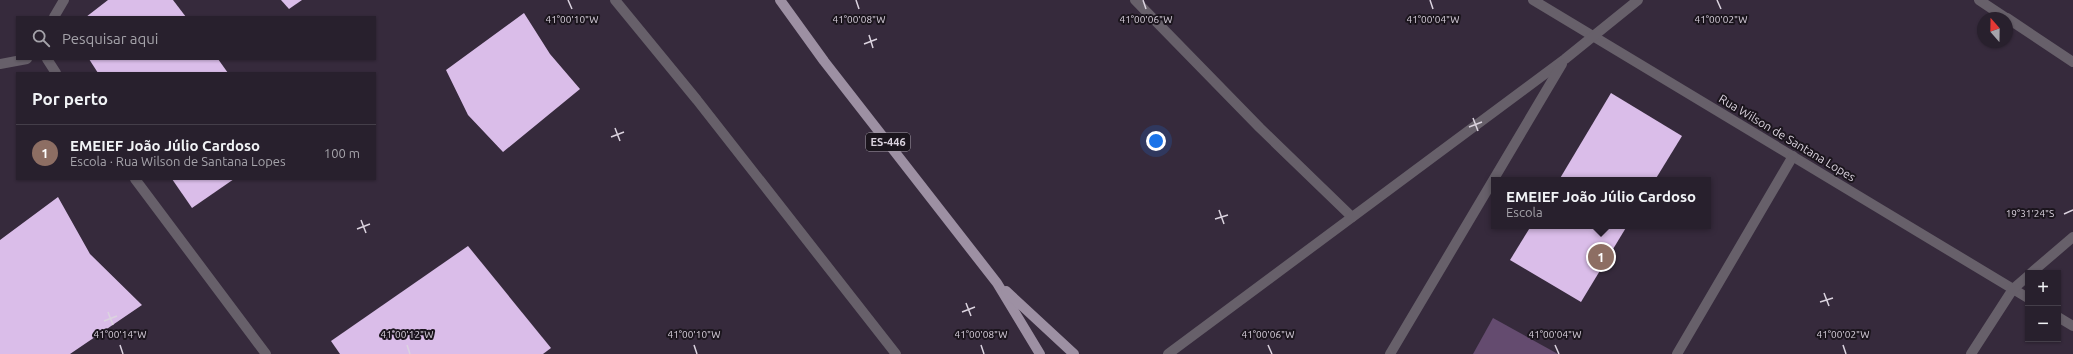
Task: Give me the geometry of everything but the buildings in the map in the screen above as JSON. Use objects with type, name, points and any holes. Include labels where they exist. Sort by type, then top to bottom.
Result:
[{"type":"main road","name":"ES-446","points":[[780,0],[824,61],[997,282],[1040,354]]},
{"type":"main road","name":"ES-446","points":[[997,282],[1074,354]]},
{"type":"street","points":[[55,16],[64,0]]},
{"type":"street","points":[[615,0],[697,100],[896,354]]},
{"type":"street","points":[[1135,0],[1260,128],[1352,217]]},
{"type":"street","name":"Rua Wilson de Santana Lopes","points":[[1533,0],[1592,37],[2025,296]]},
{"type":"street","points":[[1168,354],[1565,59],[1638,0]]},
{"type":"street","points":[[1979,0],[1998,12]]},
{"type":"street","points":[[2013,22],[2073,62]]},
{"type":"street","points":[[1495,177],[1565,59]]},
{"type":"street","points":[[0,64],[22,60]]},
{"type":"street","points":[[48,60],[55,72]]},
{"type":"street","points":[[1677,354],[1793,156]]},
{"type":"street","points":[[136,180],[266,354]]},
{"type":"street","points":[[1390,354],[1491,184]]},
{"type":"street","points":[[2034,270],[2073,237]]},
{"type":"street","points":[[1971,354],[2013,289],[2025,279]]},
{"type":"street","points":[[2061,319],[2073,326]]},
{"type":"shaded area","points":[[1493,318],[1558,354],[1473,354]]},
{"type":"place","name":"EMEIEF João Júlio Cardoso","points":[[1601,257]]}]
